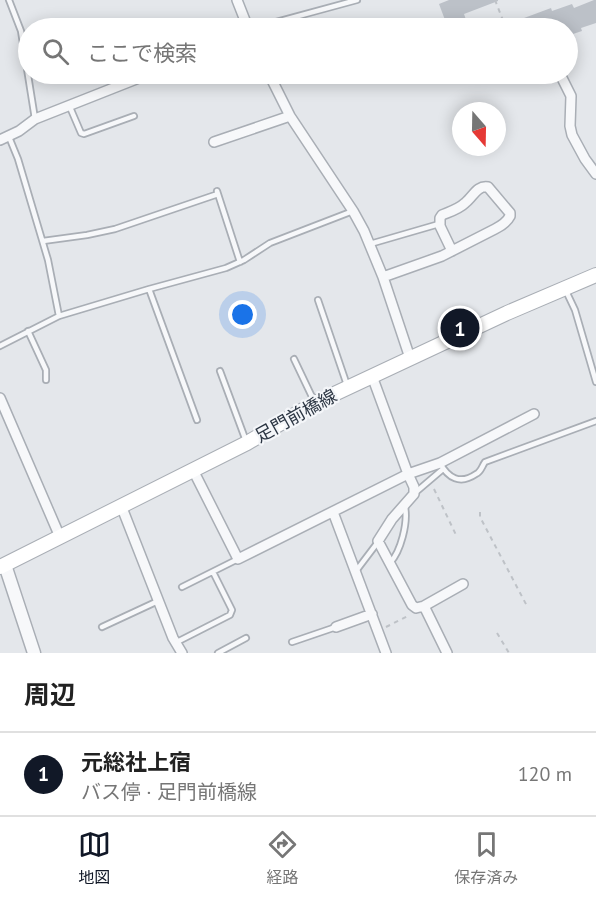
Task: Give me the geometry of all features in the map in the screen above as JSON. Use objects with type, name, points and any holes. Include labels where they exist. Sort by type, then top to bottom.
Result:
[{"type":"main road","name":"足門前橋線","points":[[2,566],[247,443],[315,403],[564,288],[596,276]]},
{"type":"street","points":[[237,0],[244,18]]},
{"type":"street","points":[[4,138],[35,119],[123,84]]},
{"type":"street","points":[[274,84],[290,116],[353,211],[370,244],[384,277],[410,358]]},
{"type":"street","points":[[565,84],[571,96],[572,135],[595,172]]},
{"type":"street","points":[[214,142],[290,116]]},
{"type":"street","points":[[384,277],[433,260],[452,251],[501,226],[510,213],[492,190],[485,186],[476,191],[465,204],[440,218],[440,224],[452,251]]},
{"type":"street","points":[[372,376],[414,487],[414,494],[392,519],[378,541],[409,601],[420,607],[447,653]]},
{"type":"street","points":[[0,398],[60,537]]},
{"type":"street","points":[[193,470],[238,559],[408,474],[442,466],[534,414]]},
{"type":"street","points":[[120,507],[175,643],[182,653]]},
{"type":"street","points":[[333,512],[386,653]]},
{"type":"street","points":[[2,566],[34,653]]},
{"type":"street","points":[[420,607],[463,584]]},
{"type":"street","points":[[336,627],[372,614]]},
{"type":"lane","points":[[9,0],[18,23]]},
{"type":"lane","points":[[291,18],[357,0]]},
{"type":"lane","points":[[29,84],[35,119]]},
{"type":"lane","points":[[69,105],[81,133],[84,134],[134,116]]},
{"type":"lane","points":[[4,138],[18,159],[43,241],[58,316]]},
{"type":"lane","points":[[43,241],[115,229],[218,193],[240,262]]},
{"type":"lane","points":[[0,346],[58,316],[226,268],[270,243],[353,211]]},
{"type":"lane","points":[[370,244],[440,224]]},
{"type":"lane","points":[[564,288],[575,310],[596,382]]},
{"type":"lane","points":[[149,289],[197,420]]},
{"type":"lane","points":[[318,300],[349,387]]},
{"type":"lane","points":[[28,331],[45,370],[46,380]]},
{"type":"lane","points":[[294,359],[315,403]]},
{"type":"lane","points":[[220,371],[247,443]]},
{"type":"lane","points":[[414,494],[442,466],[455,479],[460,480],[477,474],[485,462],[596,421]]},
{"type":"lane","points":[[390,563],[394,559],[405,528],[404,505]]},
{"type":"lane","points":[[356,571],[378,541]]},
{"type":"lane","points":[[182,587],[238,559]]},
{"type":"lane","points":[[175,643],[232,613],[213,572]]},
{"type":"lane","points":[[102,627],[158,601]]},
{"type":"lane","points":[[292,642],[336,627]]},
{"type":"lane","points":[[218,653],[246,638]]},
{"type":"path","points":[[495,0],[502,18]]},
{"type":"path","points":[[428,482],[434,489],[457,537]]},
{"type":"path","points":[[480,512],[480,517],[527,606]]},
{"type":"path","points":[[378,631],[420,607]]},
{"type":"path","points":[[497,633],[508,653]]},
{"type":"building","points":[[449,0],[498,0],[464,14],[465,18],[444,18],[439,4]]},
{"type":"building","points":[[596,0],[596,23],[581,28],[582,31],[578,32],[578,18],[524,18],[551,8],[552,11],[572,4],[574,8]]},
{"type":"place","name":"元総社上宿","points":[[460,328]]}]
